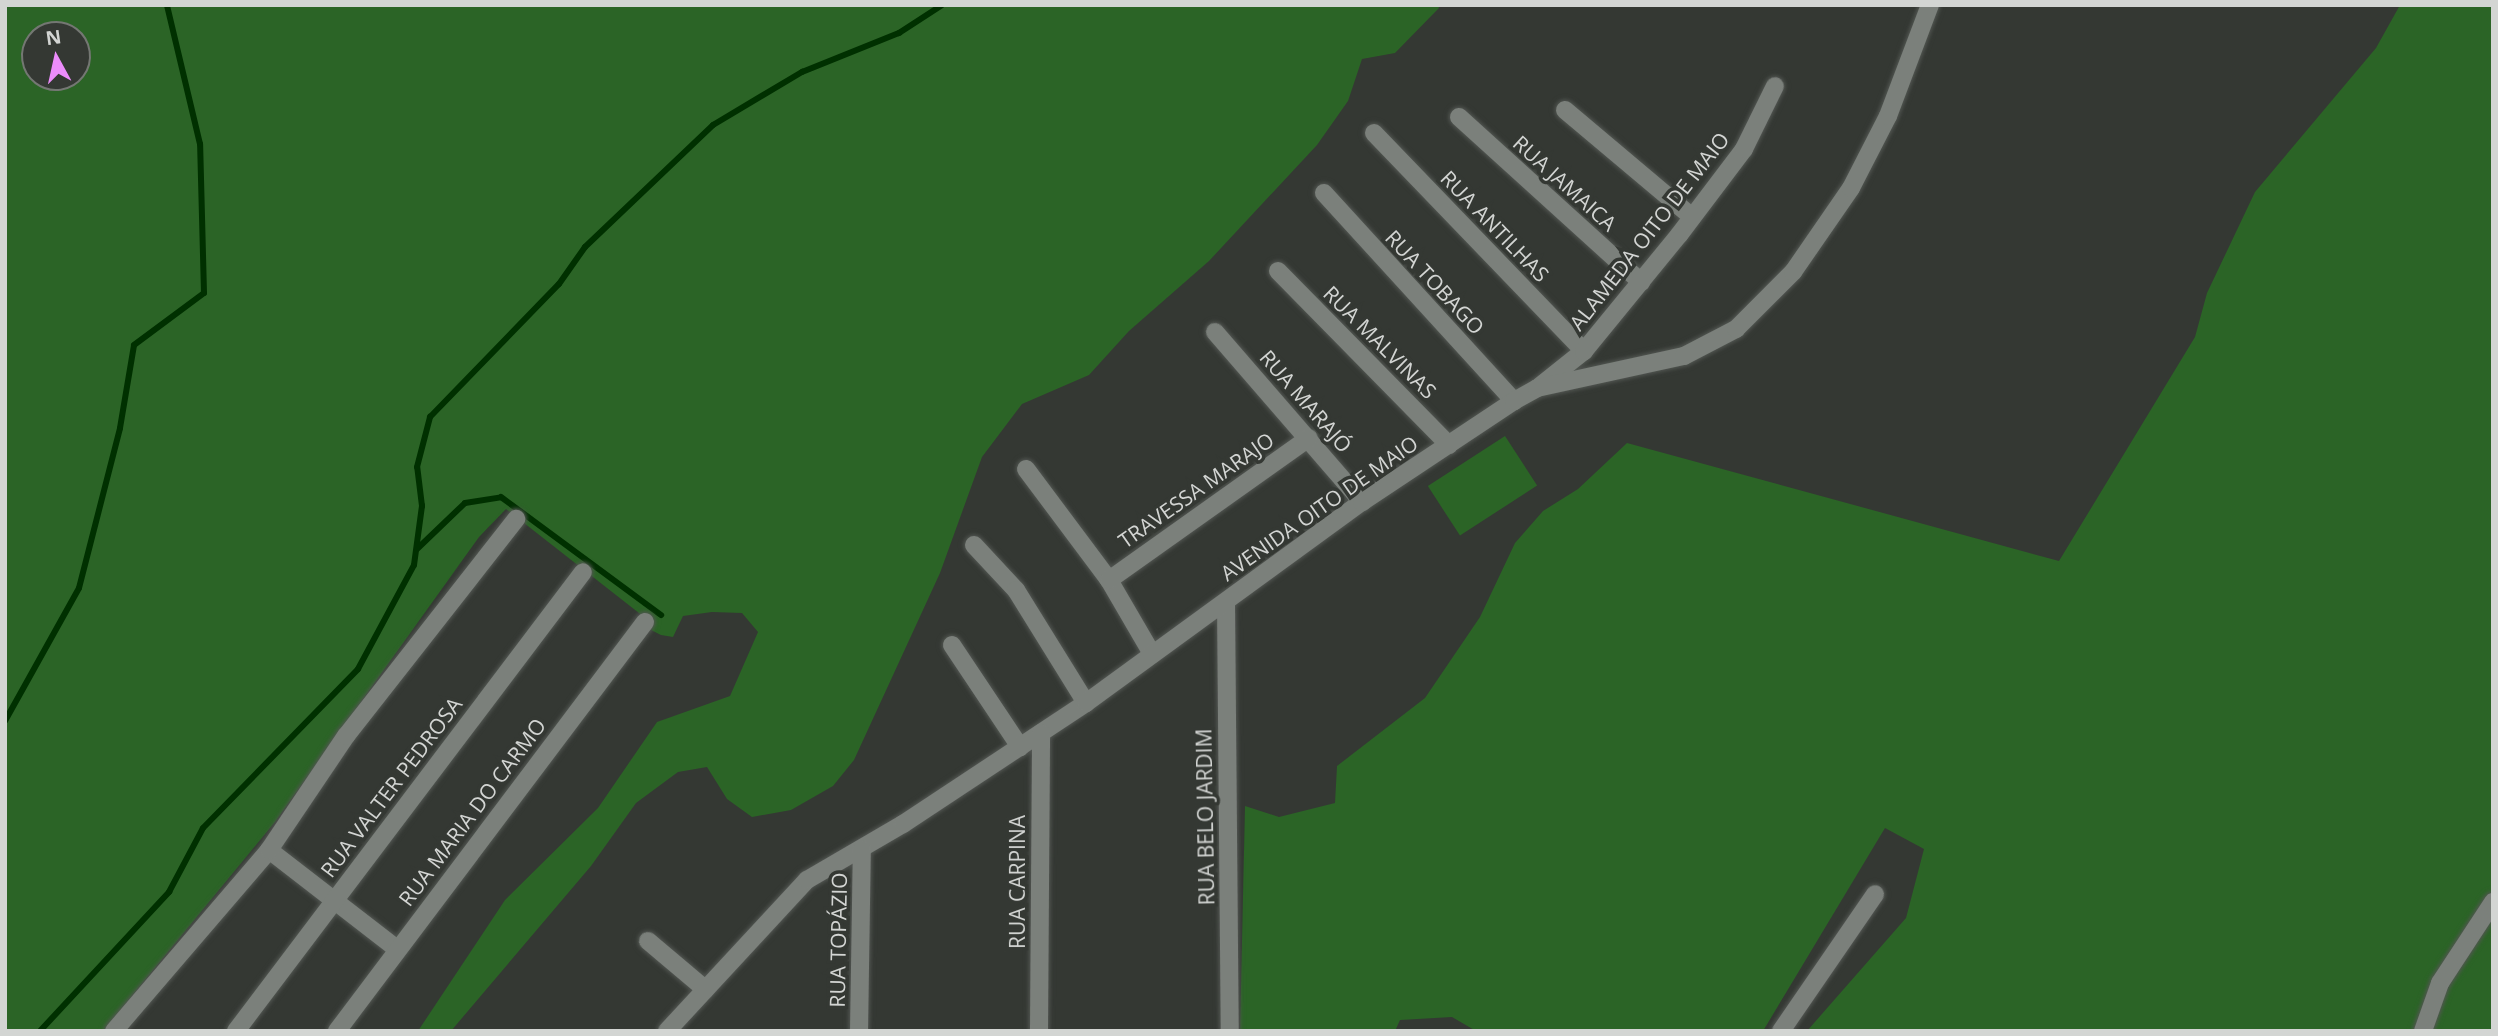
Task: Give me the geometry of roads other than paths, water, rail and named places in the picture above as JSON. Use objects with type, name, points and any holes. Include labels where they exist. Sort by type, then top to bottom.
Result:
[{"type":"street","name":"AVENIDA OITO DE MAIO","points":[[667,1031],[798,888],[1086,703],[1362,502],[1514,401],[1537,388],[1684,356],[1711,345],[1765,305],[1831,221],[1870,156],[1930,5]]},
{"type":"street","name":"ALAMEDA OITO DE MAIO","points":[[1537,388],[1584,351],[1692,217],[1744,149],[1775,86]]},
{"type":"street","points":[[1565,110],[1692,217]]},
{"type":"street","name":"RUA JAMAICA","points":[[1459,117],[1640,282]]},
{"type":"street","name":"RUA ANTILHAS","points":[[1374,133],[1584,351]]},
{"type":"street","name":"RUA TOBAGO","points":[[1324,193],[1514,401]]},
{"type":"street","name":"RUA MALVINAS","points":[[1279,271],[1449,445]]},
{"type":"street","name":"RUA MARAJÓ","points":[[1214,332],[1310,438],[1362,502]]},
{"type":"street","name":"TRAVESSA MARAJO","points":[[1109,580],[1310,438]]},
{"type":"street","points":[[1026,469],[1109,580],[1152,654]]},
{"type":"street","points":[[114,1031],[269,850],[346,736],[516,519]]},
{"type":"street","points":[[974,545],[1016,590],[1086,703]]},
{"type":"street","name":"RUA VALTER PEDROSA","points":[[236,1031],[583,572]]},
{"type":"street","name":"RUA BELO JARDIM","points":[[1226,602],[1230,1031]]},
{"type":"street","name":"RUA MARIA DO CARMO","points":[[337,1031],[645,622]]},
{"type":"street","points":[[951,645],[1020,747]]},
{"type":"street","name":"RUA CARPINA","points":[[1038,1031],[1041,733]]},
{"type":"street","name":"RUA TOPÁZIO","points":[[859,1031],[862,849]]},
{"type":"street","points":[[269,850],[397,949]]},
{"type":"street","points":[[1781,1031],[1875,894]]},
{"type":"street","points":[[2423,1031],[2440,984],[2493,902]]},
{"type":"street","points":[[648,942],[705,989]]},
{"type":"waterway","points":[[5,721],[79,588],[120,428],[134,345],[204,293],[200,144],[167,5]]},
{"type":"waterway","points":[[40,1031],[169,892],[203,828],[358,669],[414,565],[422,506],[417,467],[430,417],[559,284],[585,247],[713,125],[802,72],[899,33],[942,5]]},
{"type":"waterway","points":[[417,549],[465,503],[501,497],[661,615]]}]
